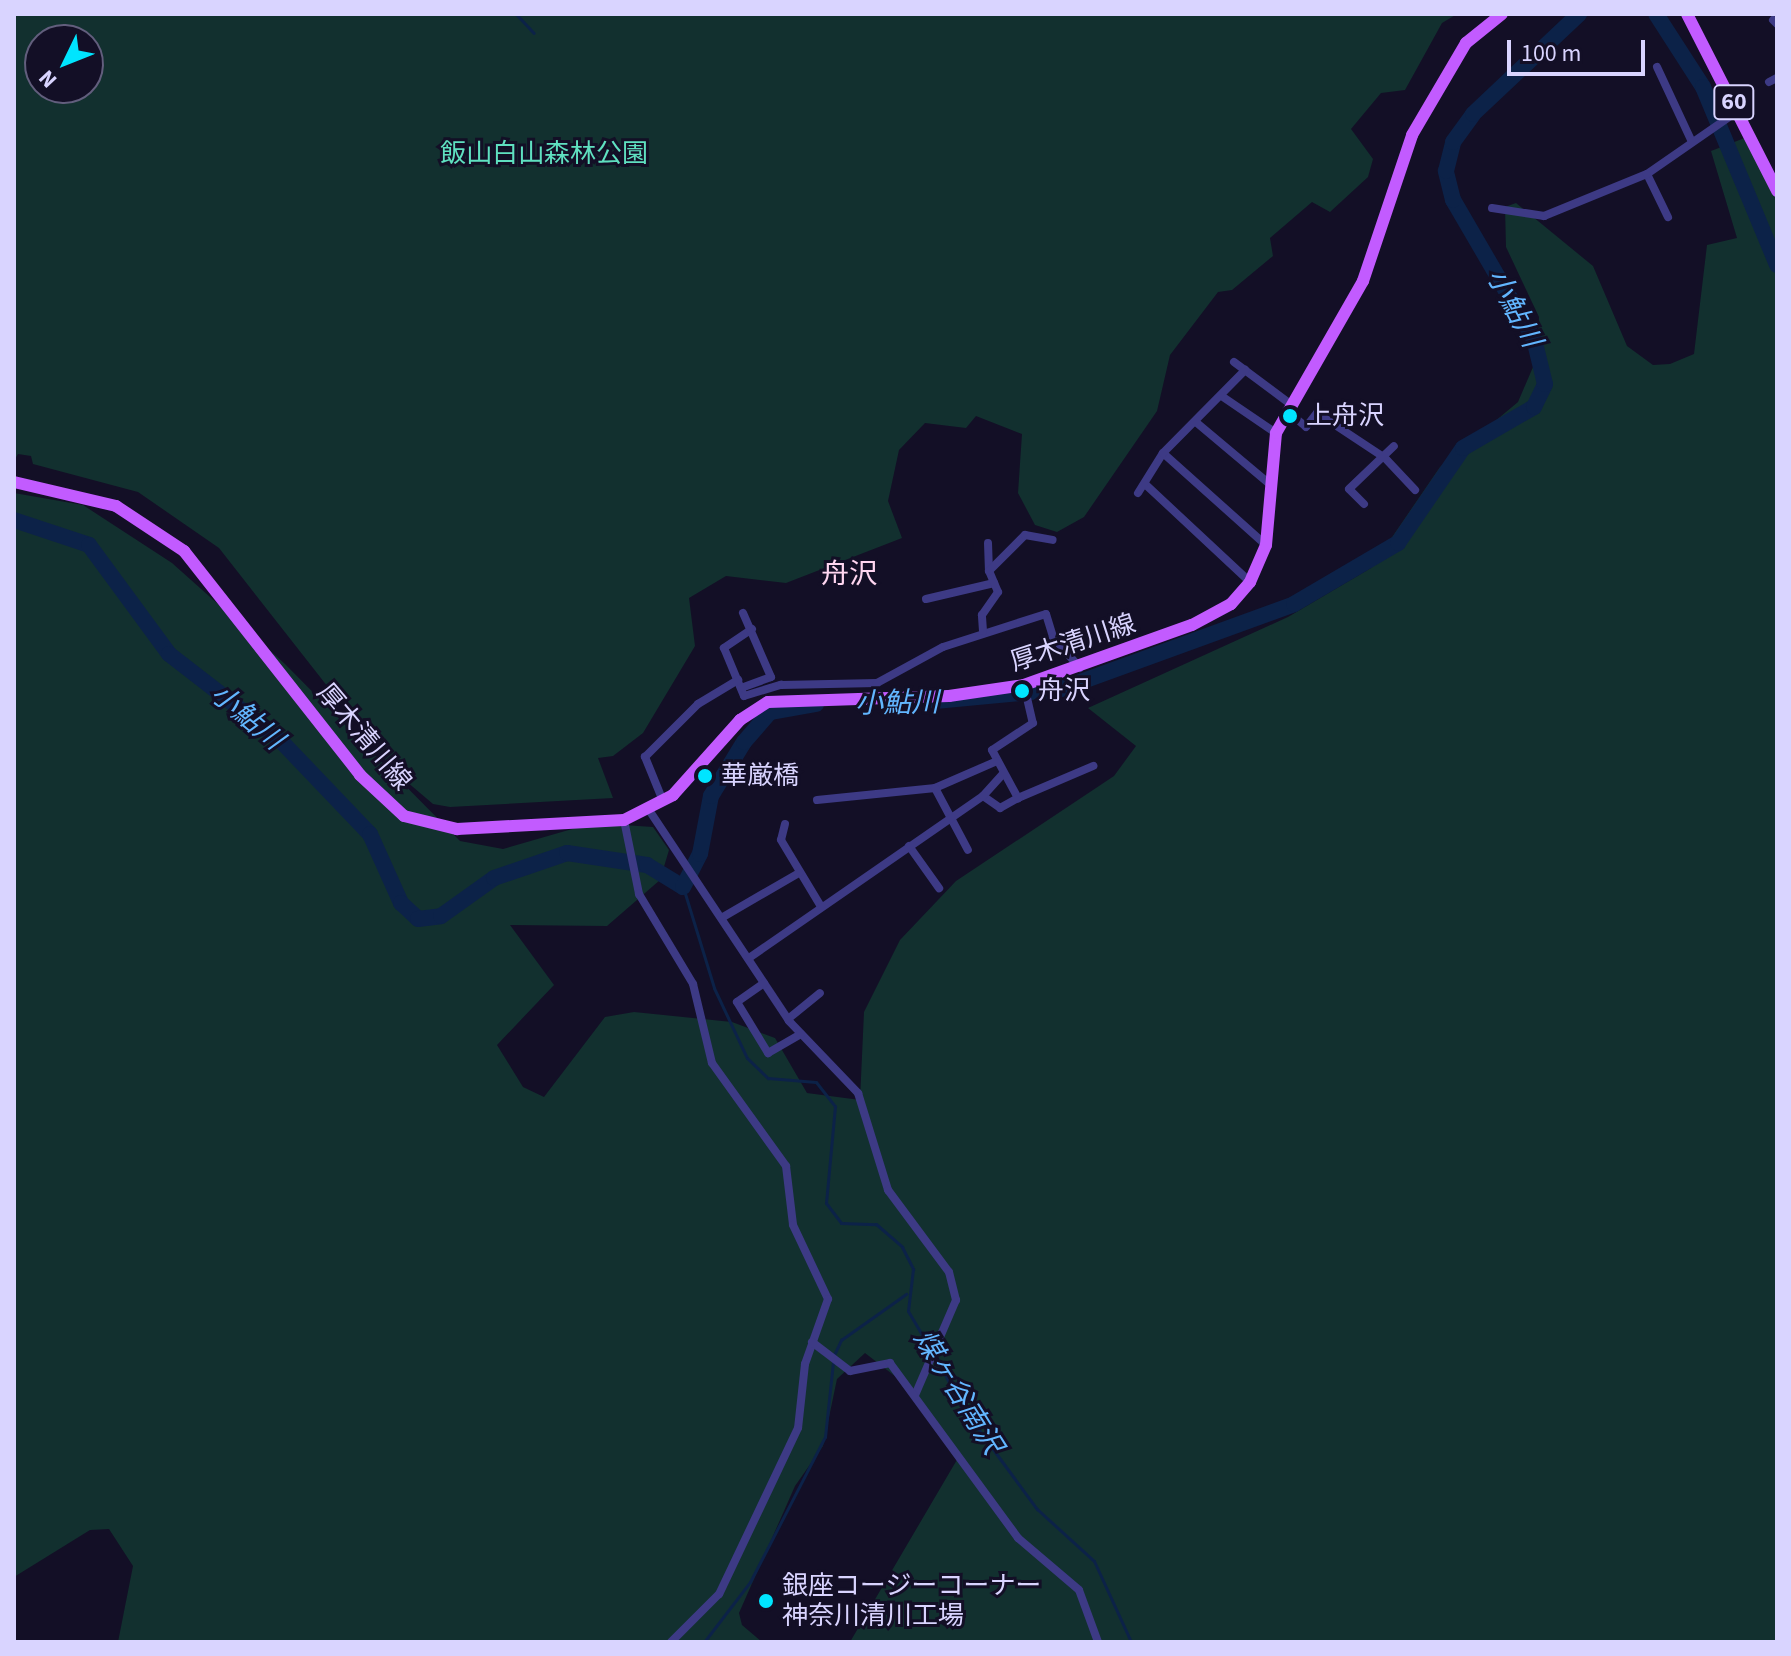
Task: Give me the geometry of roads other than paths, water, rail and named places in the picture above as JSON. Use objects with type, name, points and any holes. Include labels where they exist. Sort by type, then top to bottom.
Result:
[{"type":"main road","name":"厚木清川線","points":[[14,482],[116,506],[184,551],[360,775],[404,816],[457,829],[624,820],[663,801],[745,715],[800,690],[949,696],[1025,689],[1213,617],[1250,582],[1266,545],[1276,433],[1287,406],[1363,281],[1412,135],[1466,43],[1502,14]]},
{"type":"main road","name":"60","points":[[1687,14],[1777,191]]},
{"type":"street","points":[[1657,67],[1693,139]]},
{"type":"street","points":[[1492,208],[1544,216],[1647,174],[1693,139],[1738,111]]},
{"type":"street","points":[[1647,174],[1668,217]]},
{"type":"street","points":[[1234,362],[1287,406],[1306,427],[1317,413],[1385,458],[1415,490]]},
{"type":"street","points":[[1138,493],[1163,453],[1223,397],[1245,370]]},
{"type":"street","points":[[1223,397],[1276,433]]},
{"type":"street","points":[[1197,423],[1271,485]]},
{"type":"street","points":[[1364,504],[1349,489],[1385,458],[1394,446]]},
{"type":"street","points":[[1163,453],[1266,545]]},
{"type":"street","points":[[1145,484],[1250,582]]},
{"type":"street","points":[[989,571],[1025,535],[1053,540]]},
{"type":"street","points":[[983,631],[982,615],[998,592],[989,571],[988,543]]},
{"type":"street","points":[[926,599],[994,583]]},
{"type":"street","points":[[663,801],[645,757],[698,704],[739,684],[771,677],[743,613]]},
{"type":"street","points":[[752,629],[724,648],[744,696],[877,683],[983,631],[1046,614],[1053,637],[1080,668]]},
{"type":"street","points":[[1018,798],[992,750],[1033,723],[1025,689]]},
{"type":"street","points":[[817,800],[935,788],[997,761]]},
{"type":"street","points":[[983,796],[1000,808],[1093,766]]},
{"type":"street","points":[[749,958],[820,905],[983,796],[1004,773]]},
{"type":"street","points":[[935,788],[948,820],[968,850]]},
{"type":"street","points":[[649,810],[676,844],[788,1019],[858,1093],[888,1190],[952,1281],[956,1300],[915,1395]]},
{"type":"street","points":[[624,820],[637,886],[693,984],[712,1063],[786,1166],[793,1225],[828,1299],[812,1342],[798,1428],[719,1594],[671,1642]]},
{"type":"street","points":[[785,824],[781,840],[820,905]]},
{"type":"street","points":[[909,846],[939,888]]},
{"type":"street","points":[[721,913],[799,873]]},
{"type":"street","points":[[764,983],[737,1002],[768,1053],[801,1034]]},
{"type":"street","points":[[788,1019],[820,993]]},
{"type":"street","points":[[812,1342],[850,1371],[890,1363],[1018,1538],[1079,1590],[1098,1642]]},
{"type":"waterway","points":[[516,14],[534,33]]},
{"type":"waterway","name":"小鮎川","points":[[935,701],[1061,689],[1294,604],[1398,543],[1463,448],[1534,407],[1545,384],[1534,339],[1453,200],[1446,171],[1453,142],[1473,114],[1579,14]]},
{"type":"waterway","name":"小鮎川","points":[[1656,14],[1703,87],[1777,265]]},
{"type":"waterway","name":"小鮎川","points":[[14,520],[89,545],[169,654],[281,741],[370,834],[401,903],[418,919],[441,916],[494,878],[567,853],[647,865],[683,887],[700,854],[711,796],[744,742],[770,712],[816,704]]},
{"type":"waterway","name":"煤ヶ谷南沢","points":[[683,887],[714,988],[747,1058],[768,1078],[816,1082],[835,1106],[826,1203],[841,1223],[876,1224],[902,1247],[913,1269],[908,1311],[931,1350]]},
{"type":"waterway","points":[[834,1355],[841,1340],[906,1294]]},
{"type":"waterway","name":"煤ヶ谷南沢","points":[[936,1356],[959,1403],[1037,1509],[1094,1561],[1131,1642]]},
{"type":"waterway","points":[[704,1642],[750,1582],[825,1437],[833,1362]]},
{"type":"place","name":"上舟沢","points":[[1290,416]]},
{"type":"place","name":"舟沢","points":[[1022,691]]},
{"type":"place","name":"華厳橋","points":[[705,776]]},
{"type":"place","name":"銀座コージーコーナー 神奈川清川工場","points":[[766,1601]]},
{"type":"district","name":"舟沢","points":[[849,574]]},
{"type":"park label","name":"飯山白山森林公園","points":[[544,154]]}]
